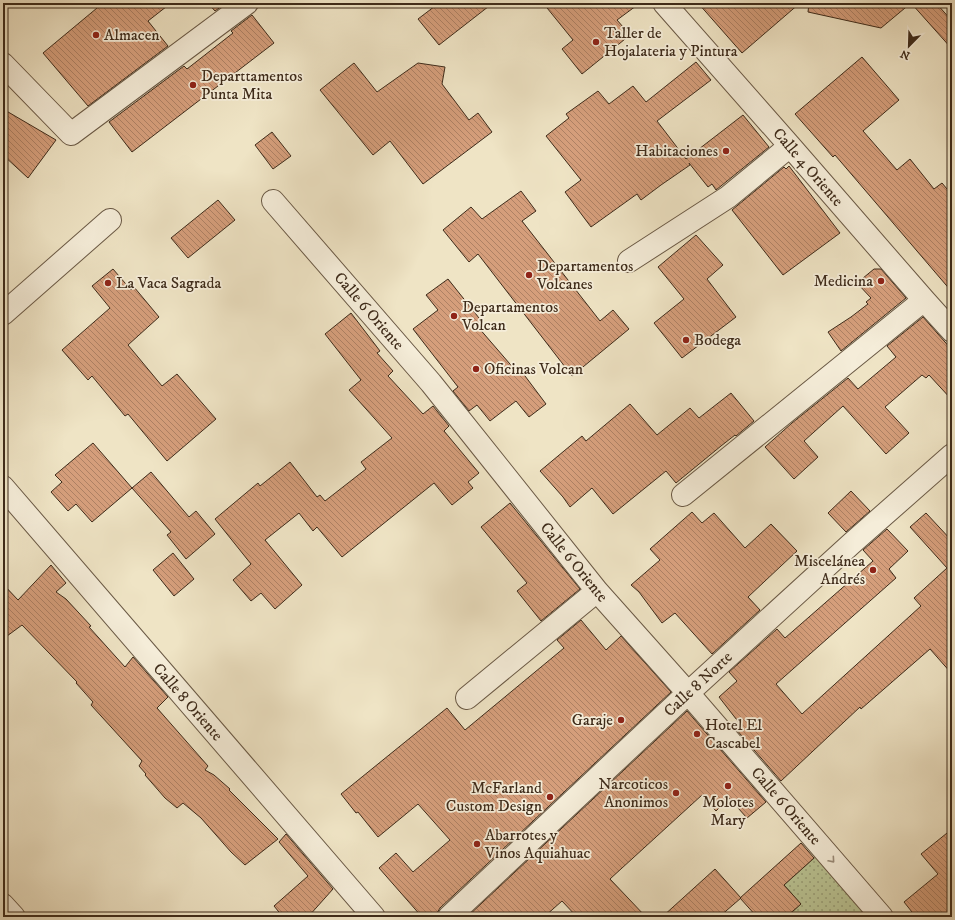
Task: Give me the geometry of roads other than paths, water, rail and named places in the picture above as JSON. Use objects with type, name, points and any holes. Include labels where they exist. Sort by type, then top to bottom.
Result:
[{"type":"street","points":[[3,64],[71,134],[247,3]]},
{"type":"street","name":"Calle 4 Oriente","points":[[664,3],[952,331]]},
{"type":"street","points":[[629,261],[728,197],[790,146]]},
{"type":"street","name":"Calle 6 Oriente","points":[[273,201],[431,383],[597,591],[688,692],[882,917]]},
{"type":"street","points":[[3,314],[110,220]]},
{"type":"street","points":[[683,495],[924,300]]},
{"type":"street","name":"Calle 8 Norte","points":[[449,917],[688,692],[952,455]]},
{"type":"street","name":"Calle 8 Oriente","points":[[3,487],[374,917]]},
{"type":"street","points":[[467,698],[597,591]]},
{"type":"street","points":[[3,905],[14,917]]},
{"type":"place","name":"Almacen","points":[[96,35]]},
{"type":"place","name":"Taller de Hojalateria y Pintura","points":[[596,42]]},
{"type":"place","name":"Departtamentos Punta Mita","points":[[193,85]]},
{"type":"place","name":"Habitaciones","points":[[726,151]]},
{"type":"place","name":"Departamentos Volcanes","points":[[529,275]]},
{"type":"place","name":"Medicina","points":[[881,281]]},
{"type":"place","name":"La Vaca Sagrada","points":[[108,283]]},
{"type":"place","name":"Departamentos Volcan","points":[[454,316]]},
{"type":"place","name":"Bodega","points":[[686,340]]},
{"type":"place","name":"Oficinas Volcan","points":[[476,369]]},
{"type":"place","name":"Miscelánea Andrés","points":[[873,570]]},
{"type":"place","name":"Garaje","points":[[621,720]]},
{"type":"place","name":"Hotel El Cascabel","points":[[697,734]]},
{"type":"place","name":"Molotes Mary","points":[[728,786]]},
{"type":"place","name":"Narcoticos Anonimos","points":[[676,793]]},
{"type":"place","name":"McFarland Custom Design","points":[[550,797]]},
{"type":"place","name":"Abarrotes y Vinos Aquiahuac","points":[[477,844]]}]
